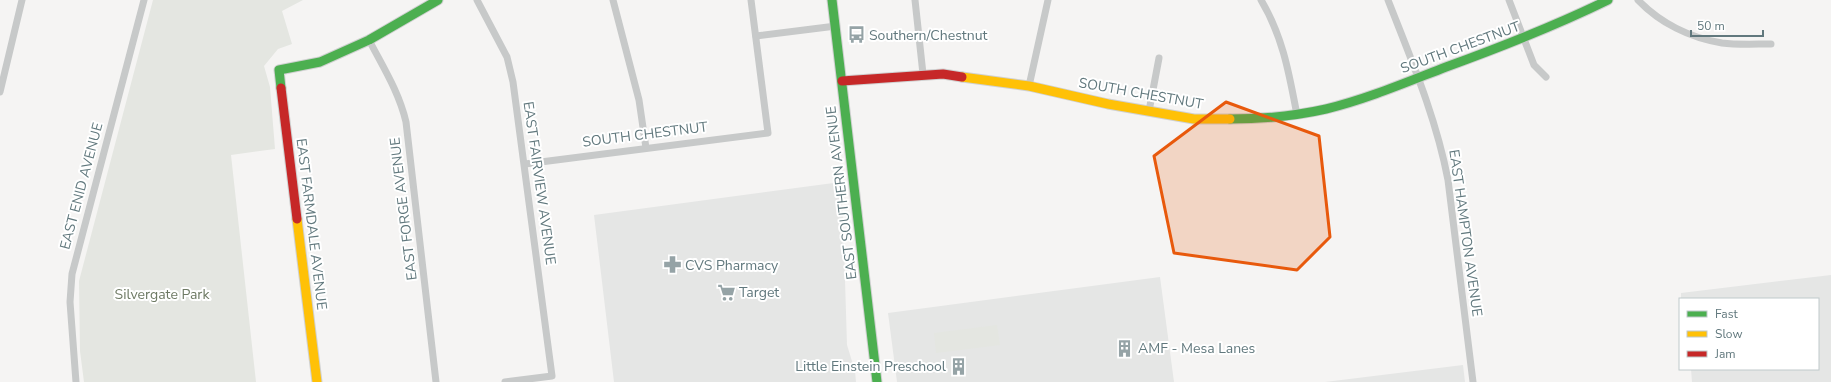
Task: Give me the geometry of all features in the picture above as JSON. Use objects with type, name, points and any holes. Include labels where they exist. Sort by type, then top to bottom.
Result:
[{"type":"street","points":[[0,92],[22,0]]},
{"type":"street","name":"EAST ENID AVENUE","points":[[76,382],[70,302],[72,274],[144,0]]},
{"type":"street","points":[[369,40],[438,0]]},
{"type":"street","name":"EAST FAIRVIEW AVENUE","points":[[477,0],[507,57],[513,82],[552,376],[505,382]]},
{"type":"street","points":[[613,0],[639,100],[646,148]]},
{"type":"street","points":[[751,0],[756,36],[836,26]]},
{"type":"street","name":"EAST SOUTHERN AVENUE","points":[[832,0],[877,382]]},
{"type":"street","points":[[915,0],[923,74]]},
{"type":"street","points":[[1029,86],[1048,0]]},
{"type":"street","points":[[1261,0],[1273,20],[1282,44],[1297,115]]},
{"type":"street","name":"EAST HAMPTON AVENUE","points":[[1388,0],[1418,78],[1438,136],[1448,180],[1473,382]]},
{"type":"street","points":[[1509,0],[1534,65],[1546,78]]},
{"type":"street","name":"SOUTH CHESTNUT","points":[[842,81],[923,74],[960,75],[1029,86],[1108,104],[1194,119],[1234,119],[1297,115],[1327,109],[1361,99],[1418,78],[1523,39],[1572,18],[1608,0]]},
{"type":"street","points":[[1638,0],[1662,21],[1703,39],[1723,43],[1771,44]]},
{"type":"street","name":"SOUTH CHESTNUT","points":[[525,164],[768,132],[756,36]]},
{"type":"street","name":"EAST FARMDALE AVENUE","points":[[317,382],[278,70],[320,62],[369,40]]},
{"type":"street","name":"EAST FORGE AVENUE","points":[[369,40],[395,87],[402,104],[406,122],[436,382]]},
{"type":"street","points":[[1149,111],[1159,58]]},
{"type":"highlighted area","points":[[1226,102],[1319,136],[1330,237],[1297,270],[1174,253],[1154,156]]},
{"type":"shaded area","points":[[841,182],[847,345],[855,371],[856,382],[614,382],[594,215]]},
{"type":"shaded area","points":[[1831,275],[1831,382],[1692,382],[1691,370],[1819,370],[1819,298],[1681,298],[1681,293]]},
{"type":"shaded area","points":[[1160,277],[1174,382],[897,382],[888,313]]},
{"type":"shaded area","points":[[1463,365],[1465,382],[1325,382]]},
{"type":"green space","name":"Silvergate Park","points":[[153,0],[303,0],[282,11],[292,44],[278,49],[264,66],[270,87],[275,149],[231,155],[256,382],[84,382],[80,351],[79,281]]},
{"type":"green space","points":[[997,325],[1000,345],[936,353],[934,333]]},
{"type":"traffic: fast","points":[[281,88],[279,70],[320,62],[369,40],[438,0]]},
{"type":"traffic: fast","points":[[832,0],[877,382]]},
{"type":"traffic: fast","points":[[1230,119],[1266,118],[1302,114],[1357,100],[1507,44],[1568,19],[1608,0]]},
{"type":"traffic: slow","points":[[962,77],[1029,86],[1108,104],[1194,119],[1230,119]]},
{"type":"traffic: slow","points":[[297,219],[317,382]]},
{"type":"traffic: jam","points":[[842,81],[943,74],[962,77]]},
{"type":"traffic: jam","points":[[281,88],[297,219]]},
{"type":"place","name":"Southern/Chestnut","points":[[856,35]]},
{"type":"place","name":"CVS Pharmacy","points":[[672,265]]},
{"type":"place","name":"Target","points":[[726,292]]},
{"type":"place","name":"AMF - Mesa Lanes","points":[[1125,348]]},
{"type":"place","name":"Little Einstein Preschool","points":[[959,366]]}]
